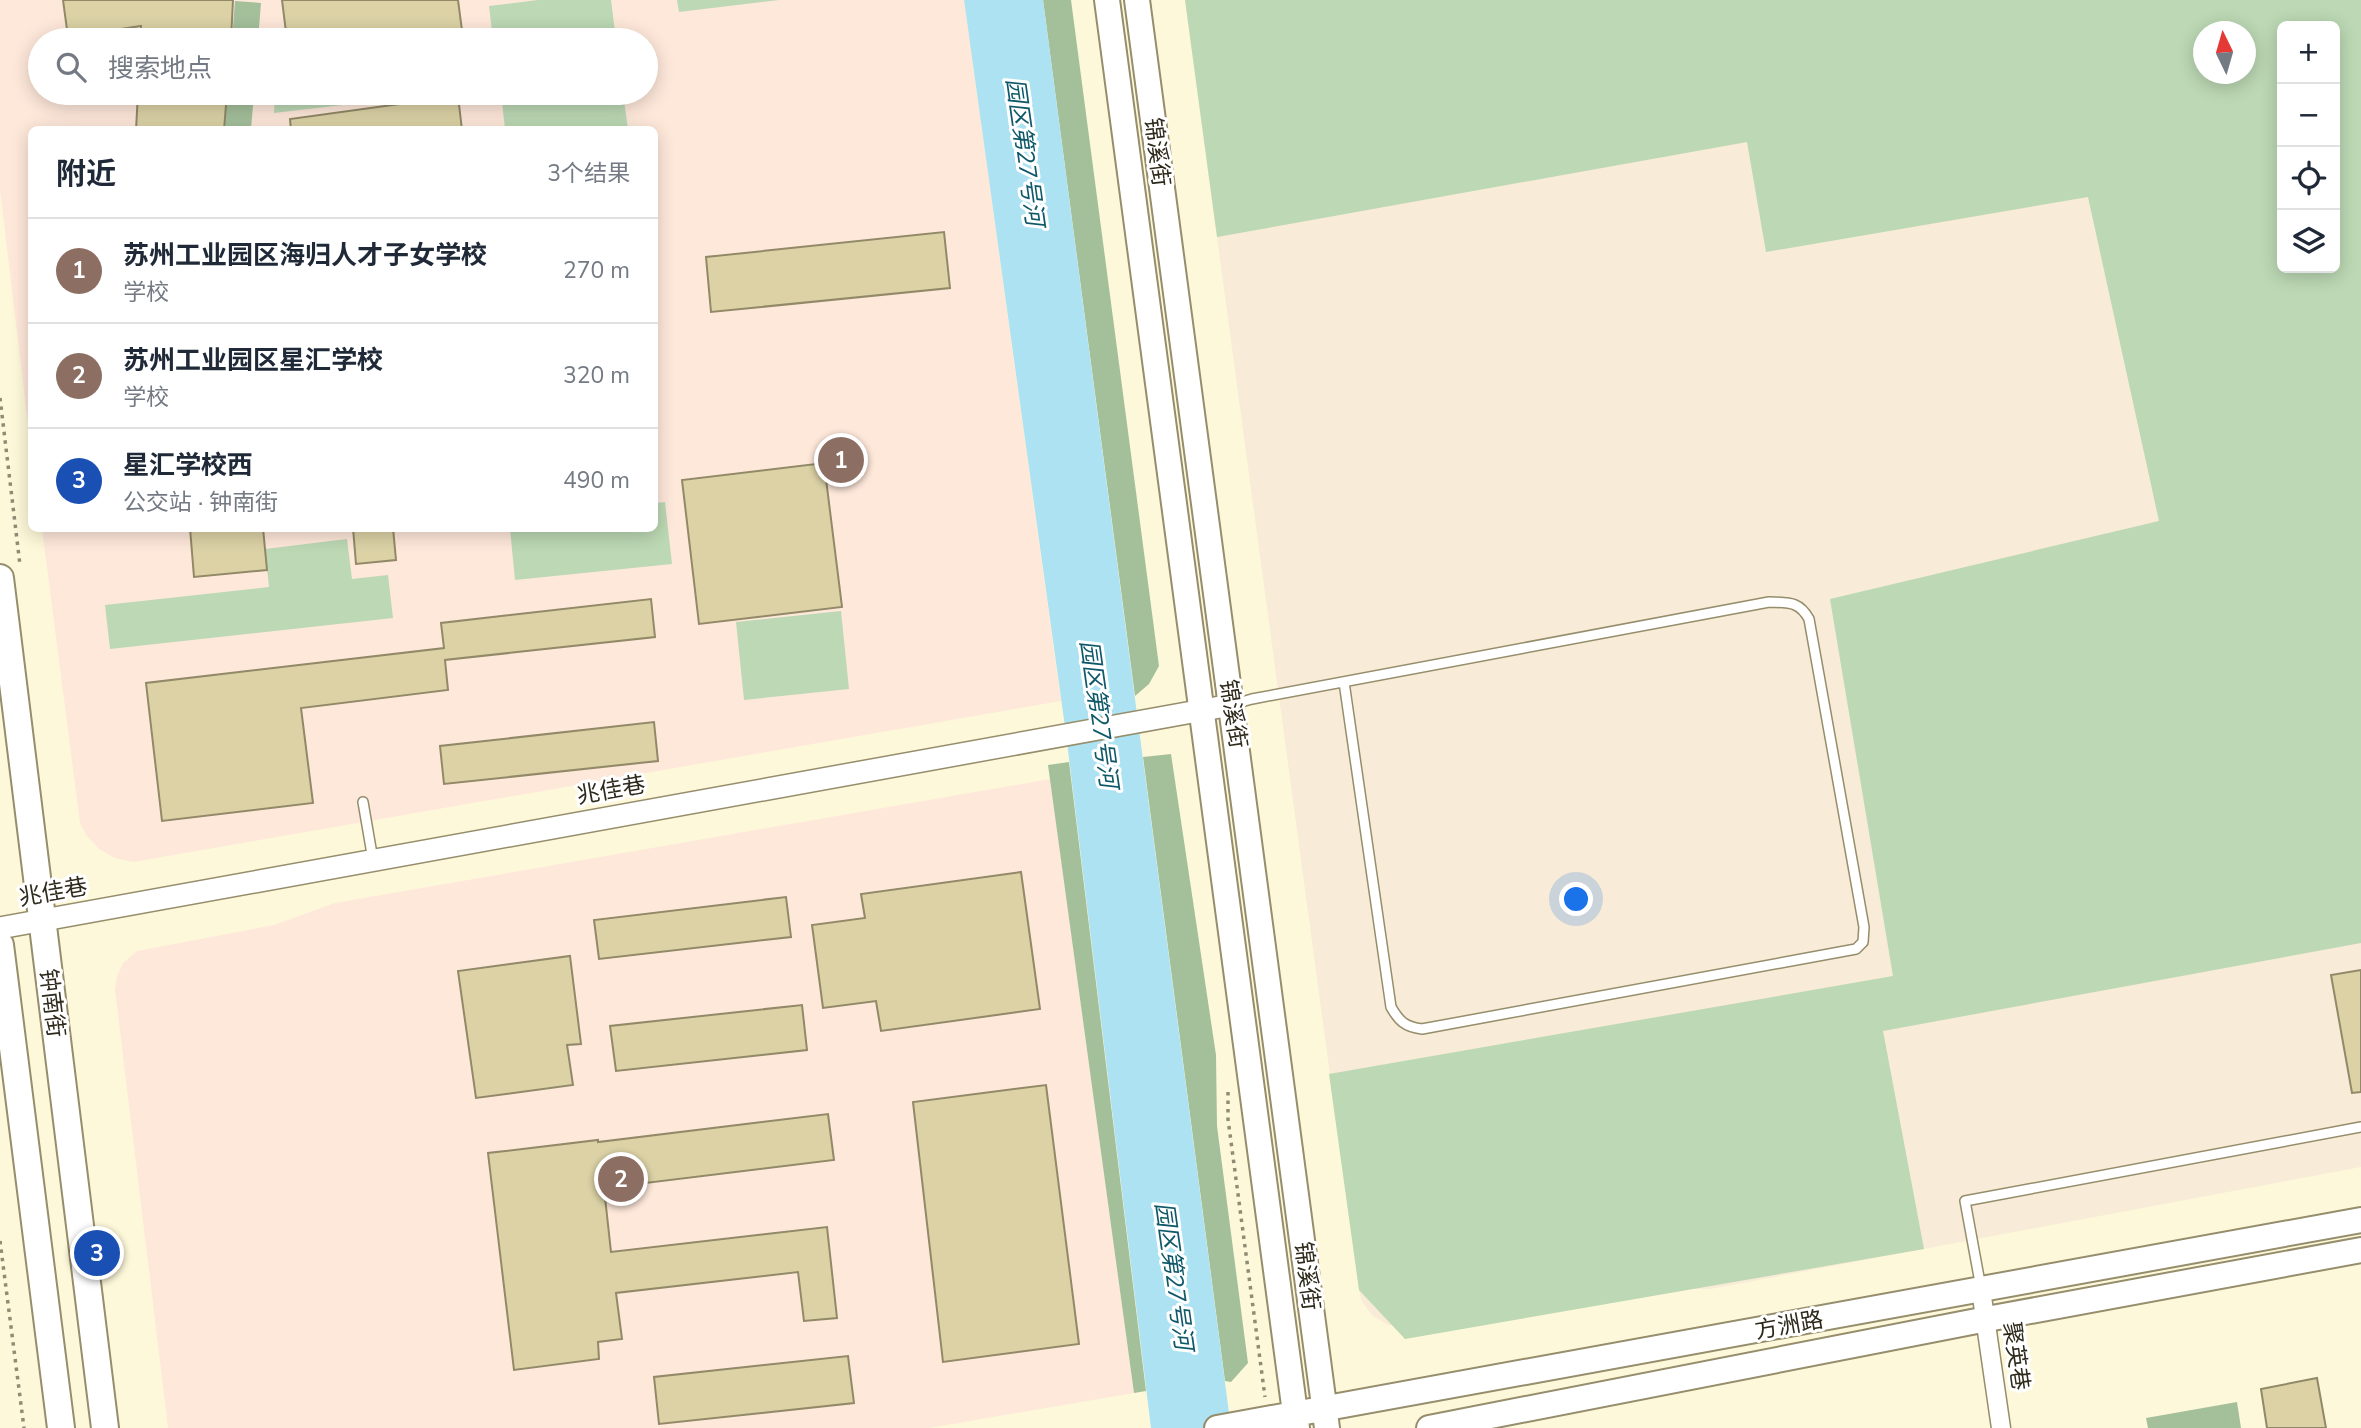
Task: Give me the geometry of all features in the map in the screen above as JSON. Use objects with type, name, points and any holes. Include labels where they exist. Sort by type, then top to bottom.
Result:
[{"type":"main road","name":"锦溪街","points":[[1107,0],[1296,1422]]},
{"type":"main road","name":"锦溪街","points":[[1137,0],[1326,1419]]},
{"type":"main road","name":"钟南街","points":[[0,578],[105,1428]]},
{"type":"main road","name":"钟南街","points":[[0,945],[61,1428]]},
{"type":"main road","name":"方洲路","points":[[1217,1428],[1245,1423],[1326,1419],[1981,1290],[2361,1220]]},
{"type":"main road","name":"方洲路","points":[[1429,1428],[1987,1319],[2361,1250]]},
{"type":"street","name":"兆佳巷","points":[[0,928],[1231,705]]},
{"type":"street","name":"聚英巷","points":[[1981,1290],[2001,1428]]},
{"type":"lane","points":[[1231,705],[1252,699],[1769,602],[1791,603],[1803,608],[1812,633],[1864,928],[1863,942],[1856,949],[1422,1029],[1409,1028],[1399,1021],[1391,1007],[1344,682]]},
{"type":"lane","points":[[363,803],[373,860]]},
{"type":"lane","points":[[1981,1290],[1965,1201],[2361,1127]]},
{"type":"path","points":[[0,1241],[23,1428]]},
{"type":"shaded area","points":[[0,0],[964,0],[1061,701],[133,862],[115,858],[99,849],[86,835],[80,823],[42,532],[658,532],[658,126],[28,126],[28,425],[0,190]]},
{"type":"shaded area","points":[[1185,0],[2361,0],[2361,1167],[1710,1289],[1639,1289],[1402,1327],[1388,1325],[1373,1316],[1362,1302]]},
{"type":"shaded area","points":[[1050,779],[1134,1393],[929,1428],[168,1428],[115,990],[123,963],[137,951],[274,925],[335,903]]},
{"type":"green space","points":[[538,0],[611,0],[614,28],[492,28],[489,6]]},
{"type":"green space","points":[[677,0],[779,0],[679,12]]},
{"type":"green space","points":[[1043,0],[1071,0],[1159,666],[1149,684],[1135,696]]},
{"type":"green space","points":[[1185,0],[2361,0],[2361,943],[1883,1031],[1924,1249],[1405,1339],[1359,1290],[1329,1074],[1893,976],[1830,599],[2159,521],[2088,197],[1766,252],[1747,142],[1217,237]]},
{"type":"green space","points":[[235,1],[261,3],[259,28],[233,28]]},
{"type":"green space","points":[[226,105],[253,105],[251,126],[224,126]]},
{"type":"green space","points":[[274,105],[342,105],[274,113]]},
{"type":"green space","points":[[502,105],[625,105],[628,126],[505,126]]},
{"type":"green space","points":[[665,502],[672,564],[515,580],[510,532],[658,532],[658,503]]},
{"type":"green space","points":[[347,539],[352,579],[388,575],[393,618],[110,649],[105,605],[269,587],[265,549]]},
{"type":"green space","points":[[841,611],[849,689],[744,700],[736,622]]},
{"type":"green space","points":[[1171,754],[1216,1055],[1217,1126],[1248,1363],[1231,1382],[1225,1381],[1143,757]]},
{"type":"green space","points":[[1069,762],[1146,1391],[1134,1393],[1048,765]]},
{"type":"green space","points":[[2237,1402],[2241,1428],[2148,1428],[2146,1418]]},
{"type":"water","name":"园区第27号河","points":[[964,0],[1043,0],[1231,1428],[1151,1428],[1066,734]]},
{"type":"building","points":[[63,0],[233,0],[232,28],[67,28]]},
{"type":"building","points":[[282,0],[458,0],[462,28],[286,28]]},
{"type":"building","points":[[137,105],[226,105],[224,126],[136,126]]},
{"type":"building","points":[[392,105],[459,105],[462,126],[291,126],[290,119]]},
{"type":"building","points":[[944,232],[950,288],[711,312],[706,257]]},
{"type":"building","points":[[824,463],[842,607],[699,624],[682,480]]},
{"type":"building","points":[[190,532],[263,532],[267,570],[194,577]]},
{"type":"building","points":[[353,532],[393,532],[396,560],[356,564]]},
{"type":"building","points":[[651,599],[655,637],[445,660],[448,690],[301,708],[313,803],[162,821],[146,683],[444,648],[441,623]]},
{"type":"building","points":[[654,722],[658,761],[444,784],[440,746]]},
{"type":"building","points":[[1021,872],[1040,1009],[881,1031],[876,1001],[823,1008],[812,925],[865,918],[861,894]]},
{"type":"building","points":[[786,897],[791,937],[599,959],[594,920]]},
{"type":"building","points":[[570,956],[581,1044],[567,1045],[573,1085],[476,1098],[458,971]]},
{"type":"building","points":[[2361,970],[2361,1092],[2352,1093],[2331,975]]},
{"type":"building","points":[[802,1005],[807,1050],[616,1071],[610,1026]]},
{"type":"building","points":[[1046,1085],[1079,1344],[943,1362],[913,1102]]},
{"type":"building","points":[[828,1114],[834,1160],[604,1188],[611,1252],[827,1227],[837,1318],[804,1321],[798,1272],[616,1293],[622,1339],[598,1342],[599,1359],[514,1370],[488,1153]]},
{"type":"building","points":[[848,1356],[854,1403],[659,1424],[654,1377]]},
{"type":"building","points":[[2317,1378],[2326,1428],[2267,1428],[2261,1389]]},
{"type":"place","name":"苏州工业园区海归人才子女学校","points":[[841,460]]},
{"type":"place","name":"苏州工业园区星汇学校","points":[[621,1179]]},
{"type":"place","name":"星汇学校西","points":[[97,1253]]}]
